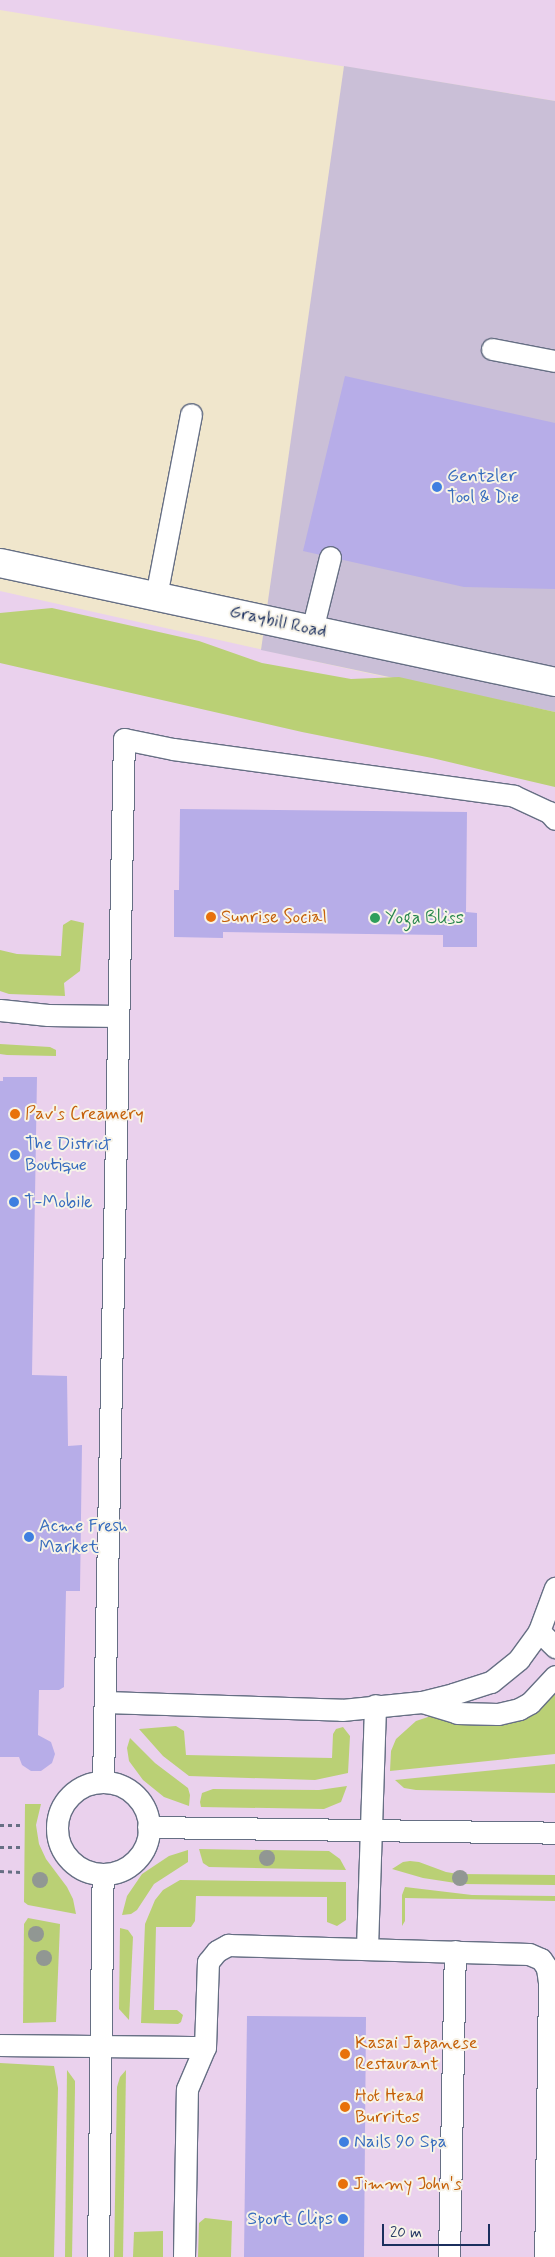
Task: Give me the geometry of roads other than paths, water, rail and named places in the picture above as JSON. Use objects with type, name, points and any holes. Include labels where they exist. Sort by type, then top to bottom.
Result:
[{"type":"street","name":"Graybill Road","points":[[0,563],[555,682]]},
{"type":"lane","points":[[492,349],[555,360]]},
{"type":"lane","points":[[156,596],[191,414]]},
{"type":"lane","points":[[312,630],[330,558]]},
{"type":"lane","points":[[103,1782],[124,739],[173,749],[514,796],[549,812],[555,819]]},
{"type":"lane","points":[[0,1010],[48,1015],[118,1016]]},
{"type":"lane","points":[[105,1702],[342,1710],[375,1705],[422,1702],[491,1682],[519,1659],[539,1631],[555,1588]]},
{"type":"lane","points":[[539,1631],[555,1647]]},
{"type":"lane","points":[[422,1702],[457,1713],[498,1714],[519,1710],[530,1702],[555,1676]]},
{"type":"lane","points":[[368,1948],[375,1705]]},
{"type":"lane","points":[[103,1782],[122,1786],[135,1795],[144,1807],[148,1827],[148,1837],[142,1852],[132,1864],[119,1871],[103,1874],[88,1872],[75,1865],[65,1854],[58,1840],[57,1826],[60,1811],[67,1798],[79,1788],[92,1783],[103,1782]]},
{"type":"lane","points":[[148,1827],[555,1833]]},
{"type":"lane","points":[[98,2257],[103,1874]]},
{"type":"lane","points":[[184,2257],[187,2088],[205,2047],[208,1962],[217,1951],[228,1945],[529,1954],[541,1959],[548,1968],[549,1982],[545,2257]]},
{"type":"lane","points":[[449,2257],[455,1951]]},
{"type":"lane","points":[[0,2045],[205,2047]]},
{"type":"place","name":"Gentzler Tool & Die","points":[[437,487]]},
{"type":"place","name":"Sunrise Social","points":[[211,917]]},
{"type":"place","name":"Yoga Bliss","points":[[375,918]]},
{"type":"place","name":"Pav's Creamery","points":[[15,1114]]},
{"type":"place","name":"The District Boutique","points":[[15,1155]]},
{"type":"place","name":"T-Mobile","points":[[14,1202]]},
{"type":"place","name":"Acme Fresh Market","points":[[29,1537]]},
{"type":"place","name":"Kasai Japanese Restaurant","points":[[345,2054]]},
{"type":"place","name":"Hot Head Burritos","points":[[345,2107]]},
{"type":"place","name":"Nails 90 Spa","points":[[344,2142]]},
{"type":"place","name":"Jimmy John's","points":[[343,2184]]},
{"type":"place","name":"Sport Clips","points":[[343,2219]]}]
